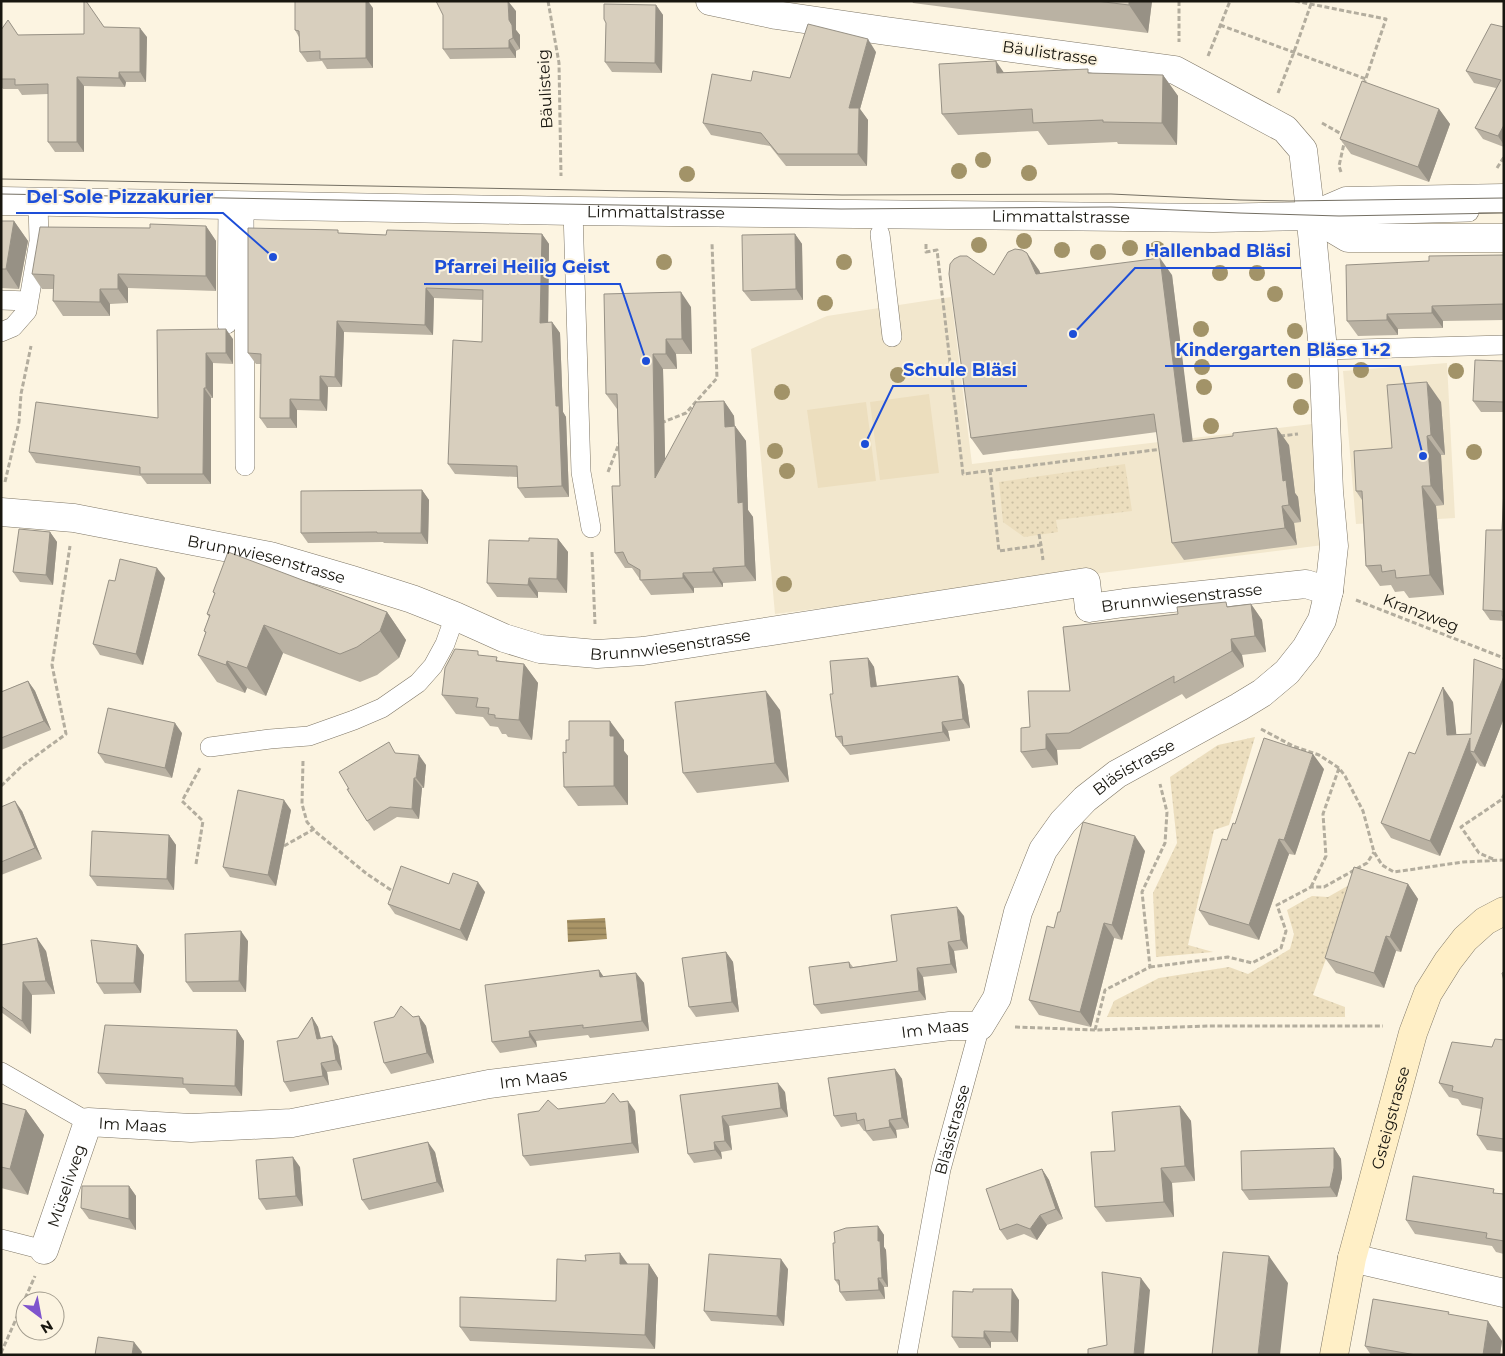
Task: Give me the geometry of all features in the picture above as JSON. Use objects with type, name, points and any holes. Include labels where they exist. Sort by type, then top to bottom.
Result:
[{"type":"street","name":"Bäulistrasse","points":[[710,1],[776,15],[1175,70],[1285,129],[1303,150],[1311,216]]},
{"type":"street","name":"Limmattalstrasse","points":[[1,201],[573,211],[1212,218],[1311,216],[1346,201],[1504,198]]},
{"type":"street","points":[[1311,216],[1348,238],[1504,238]]},
{"type":"street","name":"Bläsistrasse","points":[[980,1026],[997,998],[1018,912],[1043,850],[1063,822],[1085,798],[1117,774],[1239,708],[1262,693],[1287,672],[1306,648],[1322,620],[1330,591],[1334,546],[1329,491],[1323,350],[1311,216]]},
{"type":"street","name":"Brunnwiesenstrasse","points":[[2,499],[74,518],[270,556],[403,596],[504,638],[540,649],[597,654],[644,651],[1086,582],[1089,608],[1306,584],[1330,591]]},
{"type":"street","name":"Gsteigstrasse","points":[[1334,1355],[1352,1258],[1413,1033],[1428,993],[1448,961],[1465,939],[1485,921],[1504,911]]},
{"type":"street","name":"Im Maas","points":[[88,1122],[190,1128],[292,1123],[489,1084],[950,1026],[980,1026]]},
{"type":"street","name":"Müseliweg","points":[[44,1250],[88,1122]]},
{"type":"street","points":[[1352,1258],[1504,1293]]},
{"type":"lane","points":[[1,332],[13,327],[26,311],[39,241],[38,202]]},
{"type":"lane","points":[[227,324],[236,205]]},
{"type":"lane","points":[[236,205],[245,466]]},
{"type":"lane","points":[[573,211],[581,472],[591,528]]},
{"type":"lane","points":[[1311,216],[1504,211]]},
{"type":"lane","points":[[880,234],[892,337]]},
{"type":"lane","points":[[1,300],[28,301]]},
{"type":"lane","points":[[1323,350],[1504,345]]},
{"type":"lane","points":[[210,747],[309,736],[382,708],[418,683],[433,666],[445,644],[455,616]]},
{"type":"lane","name":"Bläsistrasse","points":[[907,1355],[941,1169],[980,1026]]},
{"type":"lane","points":[[1,1072],[88,1122]]},
{"type":"lane","points":[[1,1239],[44,1250]]},
{"type":"path","name":"Bäulisteig","points":[[548,1],[559,62],[560,176]]},
{"type":"path","points":[[1175,70],[1179,43],[1179,1]]},
{"type":"path","points":[[1294,1],[1386,19],[1363,88]]},
{"type":"path","points":[[1276,98],[1311,4]]},
{"type":"path","points":[[1220,25],[1366,79]]},
{"type":"path","points":[[658,424],[686,413],[717,378],[712,240]]},
{"type":"path","points":[[926,242],[926,252],[937,250],[963,474],[1168,449]]},
{"type":"path","points":[[2,499],[19,422],[21,394],[31,346]]},
{"type":"path","points":[[1271,437],[1299,434]]},
{"type":"path","points":[[606,477],[621,438]]},
{"type":"path","points":[[990,470],[998,552],[1032,546]]},
{"type":"path","points":[[1,786],[22,766],[66,734],[52,665],[74,518]]},
{"type":"path","points":[[1039,534],[1041,545]]},
{"type":"path","points":[[593,580],[597,654]]},
{"type":"path","name":"Kranzweg","points":[[1330,591],[1504,658]]},
{"type":"path","points":[[1256,727],[1293,746],[1320,754],[1339,768],[1363,811],[1374,852],[1382,865],[1394,872],[1463,862],[1504,860]]},
{"type":"path","points":[[309,736],[302,764],[302,804],[307,822],[367,874],[401,896]]},
{"type":"path","points":[[196,864],[203,821],[182,801],[210,747]]},
{"type":"path","points":[[1311,887],[1326,856],[1323,814],[1339,768]]},
{"type":"path","points":[[1150,968],[1142,892],[1165,843],[1167,812],[1158,780]]},
{"type":"path","points":[[1494,860],[1479,853],[1461,827],[1501,800],[1504,795]]},
{"type":"path","points":[[284,846],[314,829]]},
{"type":"path","points":[[1095,1030],[1105,990],[1150,968],[1228,957],[1252,963],[1281,948],[1286,931],[1277,905],[1311,887],[1324,887],[1367,863],[1374,852]]},
{"type":"path","points":[[1006,1027],[1095,1030],[1208,1026],[1382,1027],[1388,1023]]},
{"type":"path","points":[[1,1353],[33,1280]]},
{"type":"shaded area","points":[[951,297],[972,464],[1312,424],[1323,545],[775,614],[751,349],[827,316]]},
{"type":"shaded area","points":[[1447,363],[1455,518],[1356,524],[1343,371]]},
{"type":"shaded area","points":[[929,394],[939,473],[880,480],[870,402]]},
{"type":"shaded area","points":[[866,402],[876,481],[818,488],[807,410]]},
{"type":"shaded area","points":[[1125,464],[1132,511],[1056,520],[1058,532],[1024,537],[1003,522],[999,482]]},
{"type":"shaded area","points":[[1255,737],[1229,825],[1214,830],[1188,945],[1213,952],[1156,957],[1153,893],[1177,843],[1170,777],[1218,745]]},
{"type":"shaded area","points":[[1374,871],[1350,892],[1313,995],[1345,1007],[1345,1017],[1107,1017],[1114,1001],[1159,978],[1229,967],[1248,974],[1290,949],[1294,934],[1287,910],[1312,896],[1328,897]]},
{"type":"shaded area","points":[[605,918],[607,939],[568,942],[567,920]]},
{"type":"building","points":[[84,1],[86,1],[104,27],[140,28],[140,72],[119,72],[119,78],[77,77],[77,142],[48,142],[48,84],[15,85],[15,79],[1,79],[1,30],[8,20],[18,35],[84,34]]},
{"type":"building","points":[[295,1],[366,1],[366,58],[320,59],[320,51],[300,52],[299,31],[295,30]]},
{"type":"building","points":[[436,1],[508,1],[509,20],[512,25],[513,38],[509,40],[509,48],[443,49],[443,15]]},
{"type":"building","points":[[1096,1],[1129,1],[1129,5]]},
{"type":"building","points":[[604,4],[656,5],[655,63],[605,62],[606,23],[604,19]]},
{"type":"building","points":[[808,24],[868,39],[849,108],[859,108],[858,154],[778,154],[761,133],[703,123],[712,74],[751,81],[753,71],[790,78]]},
{"type":"building","points":[[1491,24],[1504,27],[1504,125],[1498,136],[1475,128],[1501,80],[1466,71]]},
{"type":"building","points":[[996,61],[997,73],[1088,69],[1088,73],[1163,75],[1162,123],[1103,122],[1103,120],[1033,123],[1032,109],[942,114],[939,64]]},
{"type":"building","points":[[1362,81],[1439,109],[1418,167],[1340,139]]},
{"type":"building","points":[[1,221],[14,221],[6,269],[1,269]]},
{"type":"building","points":[[150,224],[206,226],[206,276],[118,274],[118,289],[100,289],[100,302],[53,301],[54,275],[32,274],[40,227],[150,228]]},
{"type":"building","points":[[248,228],[338,230],[338,233],[386,235],[387,230],[542,234],[540,323],[552,322],[556,406],[559,406],[562,486],[518,488],[517,466],[448,464],[453,340],[482,342],[483,290],[426,288],[425,325],[337,321],[335,377],[320,376],[320,400],[290,399],[290,418],[260,418],[261,354],[248,353]]},
{"type":"building","points":[[795,234],[796,289],[743,291],[742,235]]},
{"type":"building","points":[[1015,249],[1027,253],[1036,274],[1160,258],[1183,442],[1233,436],[1233,433],[1277,428],[1283,481],[1286,480],[1289,505],[1282,506],[1285,528],[1172,543],[1154,414],[971,438],[949,274],[950,264],[960,256],[967,256],[994,275],[1008,252]]},
{"type":"building","points":[[1504,255],[1504,304],[1432,306],[1432,313],[1387,314],[1387,320],[1347,321],[1346,265],[1429,261],[1429,256]]},
{"type":"building","points":[[681,292],[682,339],[666,339],[666,354],[653,354],[655,478],[696,402],[724,401],[725,427],[735,426],[738,503],[743,502],[745,566],[713,568],[713,572],[683,573],[683,578],[640,580],[640,570],[628,563],[623,552],[615,553],[612,486],[620,486],[617,394],[606,394],[604,294]]},
{"type":"building","points":[[226,329],[226,353],[206,353],[203,474],[140,474],[140,467],[29,452],[36,402],[158,418],[157,330]]},
{"type":"building","points":[[1475,360],[1504,361],[1504,402],[1473,401]]},
{"type":"building","points":[[1427,382],[1431,435],[1427,436],[1431,486],[1422,486],[1430,575],[1396,578],[1395,570],[1382,572],[1381,565],[1366,566],[1362,491],[1356,491],[1354,451],[1392,448],[1387,385]]},
{"type":"building","points":[[1504,488],[1504,616],[1502,616],[1502,611],[1483,610],[1486,530],[1502,530]]},
{"type":"building","points":[[422,490],[421,533],[301,533],[301,491]]},
{"type":"building","points":[[19,529],[50,532],[46,575],[13,572]]},
{"type":"building","points":[[529,538],[558,539],[557,579],[529,578],[528,585],[487,583],[489,540],[529,541]]},
{"type":"building","points":[[228,552],[387,612],[380,631],[357,647],[340,654],[264,625],[247,668],[227,661],[226,665],[198,655],[206,632],[204,631],[210,615],[207,614],[215,593],[213,592]]},
{"type":"building","points":[[120,559],[157,568],[136,654],[93,644],[109,580],[115,581]]},
{"type":"building","points":[[1226,602],[1227,607],[1251,604],[1255,636],[1231,639],[1232,651],[1174,683],[1174,676],[1069,733],[1046,734],[1046,749],[1021,752],[1021,728],[1030,727],[1028,691],[1070,691],[1063,627],[1178,614],[1177,607]]},
{"type":"building","points":[[455,649],[478,651],[478,655],[497,657],[496,661],[524,664],[519,720],[495,718],[495,715],[488,714],[489,708],[476,707],[478,698],[442,695],[445,668]]},
{"type":"building","points":[[868,658],[871,687],[958,676],[963,719],[942,722],[943,732],[843,746],[842,736],[836,737],[830,694],[833,694],[830,661]]},
{"type":"building","points":[[1474,659],[1504,670],[1504,676],[1474,752],[1470,751],[1470,738],[1430,841],[1381,823],[1409,752],[1415,754],[1443,687],[1447,735],[1471,734]]},
{"type":"building","points":[[28,681],[44,721],[1,738],[1,692]]},
{"type":"building","points":[[766,691],[775,763],[683,773],[675,702]]},
{"type":"building","points":[[108,708],[175,723],[165,768],[98,753]]},
{"type":"building","points":[[569,721],[610,721],[610,736],[614,736],[614,786],[564,787],[563,752],[566,753],[566,740],[569,740]]},
{"type":"building","points":[[1264,738],[1313,754],[1284,840],[1279,839],[1249,925],[1199,910],[1222,839],[1227,840],[1233,823],[1235,824]]},
{"type":"building","points":[[389,742],[395,753],[419,755],[416,778],[414,778],[412,809],[390,807],[367,821],[339,772]]},
{"type":"building","points":[[238,790],[284,800],[268,875],[223,867]]},
{"type":"building","points":[[15,801],[35,848],[1,862],[1,807]]},
{"type":"building","points":[[1083,822],[1135,836],[1112,925],[1104,923],[1080,1012],[1029,1000],[1047,926],[1054,928],[1058,912],[1060,912]]},
{"type":"building","points":[[92,831],[169,835],[167,879],[90,876]]},
{"type":"building","points":[[401,866],[449,884],[453,873],[478,882],[460,930],[388,904]]},
{"type":"building","points":[[1354,867],[1408,884],[1390,937],[1386,936],[1374,973],[1325,958]]},
{"type":"building","points":[[957,907],[961,940],[948,942],[951,964],[917,968],[919,991],[814,1005],[809,967],[849,962],[850,968],[897,961],[891,915]]},
{"type":"building","points":[[241,931],[239,981],[186,982],[185,934]]},
{"type":"building","points":[[37,938],[46,981],[23,982],[22,1021],[1,1006],[1,945]]},
{"type":"building","points":[[91,940],[137,945],[134,983],[97,983]]},
{"type":"building","points":[[726,952],[732,1002],[689,1007],[682,958]]},
{"type":"building","points":[[599,970],[600,977],[636,973],[642,1021],[583,1028],[583,1025],[529,1031],[530,1037],[492,1042],[485,985]]},
{"type":"building","points":[[401,1006],[413,1017],[419,1016],[427,1053],[384,1063],[374,1022],[394,1017]]},
{"type":"building","points":[[312,1017],[317,1039],[332,1036],[336,1060],[321,1063],[323,1076],[284,1082],[277,1041],[298,1038]]},
{"type":"building","points":[[105,1025],[237,1030],[235,1086],[183,1084],[183,1078],[98,1073]]},
{"type":"building","points":[[1495,1039],[1504,1040],[1504,1139],[1477,1135],[1483,1098],[1452,1091],[1453,1086],[1439,1083],[1452,1042],[1492,1047]]},
{"type":"building","points":[[895,1069],[902,1118],[889,1120],[890,1127],[866,1131],[864,1119],[857,1121],[856,1113],[834,1116],[828,1078]]},
{"type":"building","points":[[778,1083],[781,1108],[722,1116],[725,1141],[714,1142],[715,1150],[688,1154],[680,1095]]},
{"type":"building","points":[[613,1093],[620,1102],[628,1101],[632,1143],[523,1156],[518,1114],[539,1111],[548,1100],[558,1109],[605,1103]]},
{"type":"building","points":[[1,1103],[26,1110],[10,1169],[1,1167]]},
{"type":"building","points":[[1180,1106],[1185,1166],[1161,1168],[1164,1202],[1095,1207],[1091,1152],[1115,1151],[1112,1112]]},
{"type":"building","points":[[428,1142],[437,1182],[362,1200],[353,1159]]},
{"type":"building","points":[[1334,1148],[1334,1168],[1330,1187],[1242,1190],[1241,1151]]},
{"type":"building","points":[[293,1157],[296,1196],[259,1199],[256,1160]]},
{"type":"building","points":[[1042,1169],[1056,1209],[1040,1215],[1030,1229],[1017,1224],[1000,1230],[986,1189]]},
{"type":"building","points":[[1413,1176],[1494,1189],[1493,1193],[1504,1194],[1504,1241],[1486,1238],[1487,1233],[1406,1220]]},
{"type":"building","points":[[82,1186],[129,1186],[129,1219],[81,1208]]},
{"type":"building","points":[[878,1226],[882,1278],[878,1278],[879,1290],[840,1292],[839,1280],[835,1280],[834,1232],[846,1228]]},
{"type":"building","points":[[1223,1252],[1269,1256],[1258,1355],[1212,1355]]},
{"type":"building","points":[[620,1253],[620,1264],[649,1264],[645,1335],[460,1327],[460,1297],[556,1301],[557,1259],[586,1261],[585,1255]]},
{"type":"building","points":[[709,1254],[781,1259],[777,1316],[704,1311]]},
{"type":"building","points":[[1102,1272],[1141,1278],[1134,1355],[1088,1355],[1088,1349],[1107,1345]]},
{"type":"building","points":[[973,1289],[1012,1289],[1011,1332],[984,1331],[984,1338],[952,1337],[953,1291],[973,1292]]},
{"type":"building","points":[[1373,1299],[1449,1312],[1448,1314],[1488,1321],[1483,1355],[1416,1355],[1365,1346]]},
{"type":"building","points":[[98,1337],[134,1342],[132,1355],[95,1355]]},
{"type":"tram line","points":[[1,179],[842,195],[1111,194],[1289,201],[1504,198]]},
{"type":"tram line","points":[[1,194],[841,209],[1111,207],[1339,216],[1504,213]]},
{"type":"place","name":"Del Sole Pizzakurier","points":[[273,257]]},
{"type":"place","name":"Hallenbad Bläsi","points":[[1073,334]]},
{"type":"place","name":"Pfarrei Heilig Geist","points":[[646,361]]},
{"type":"place","name":"Schule Bläsi","points":[[865,444]]},
{"type":"place","name":"Kindergarten Bläse 1+2","points":[[1423,456]]}]
